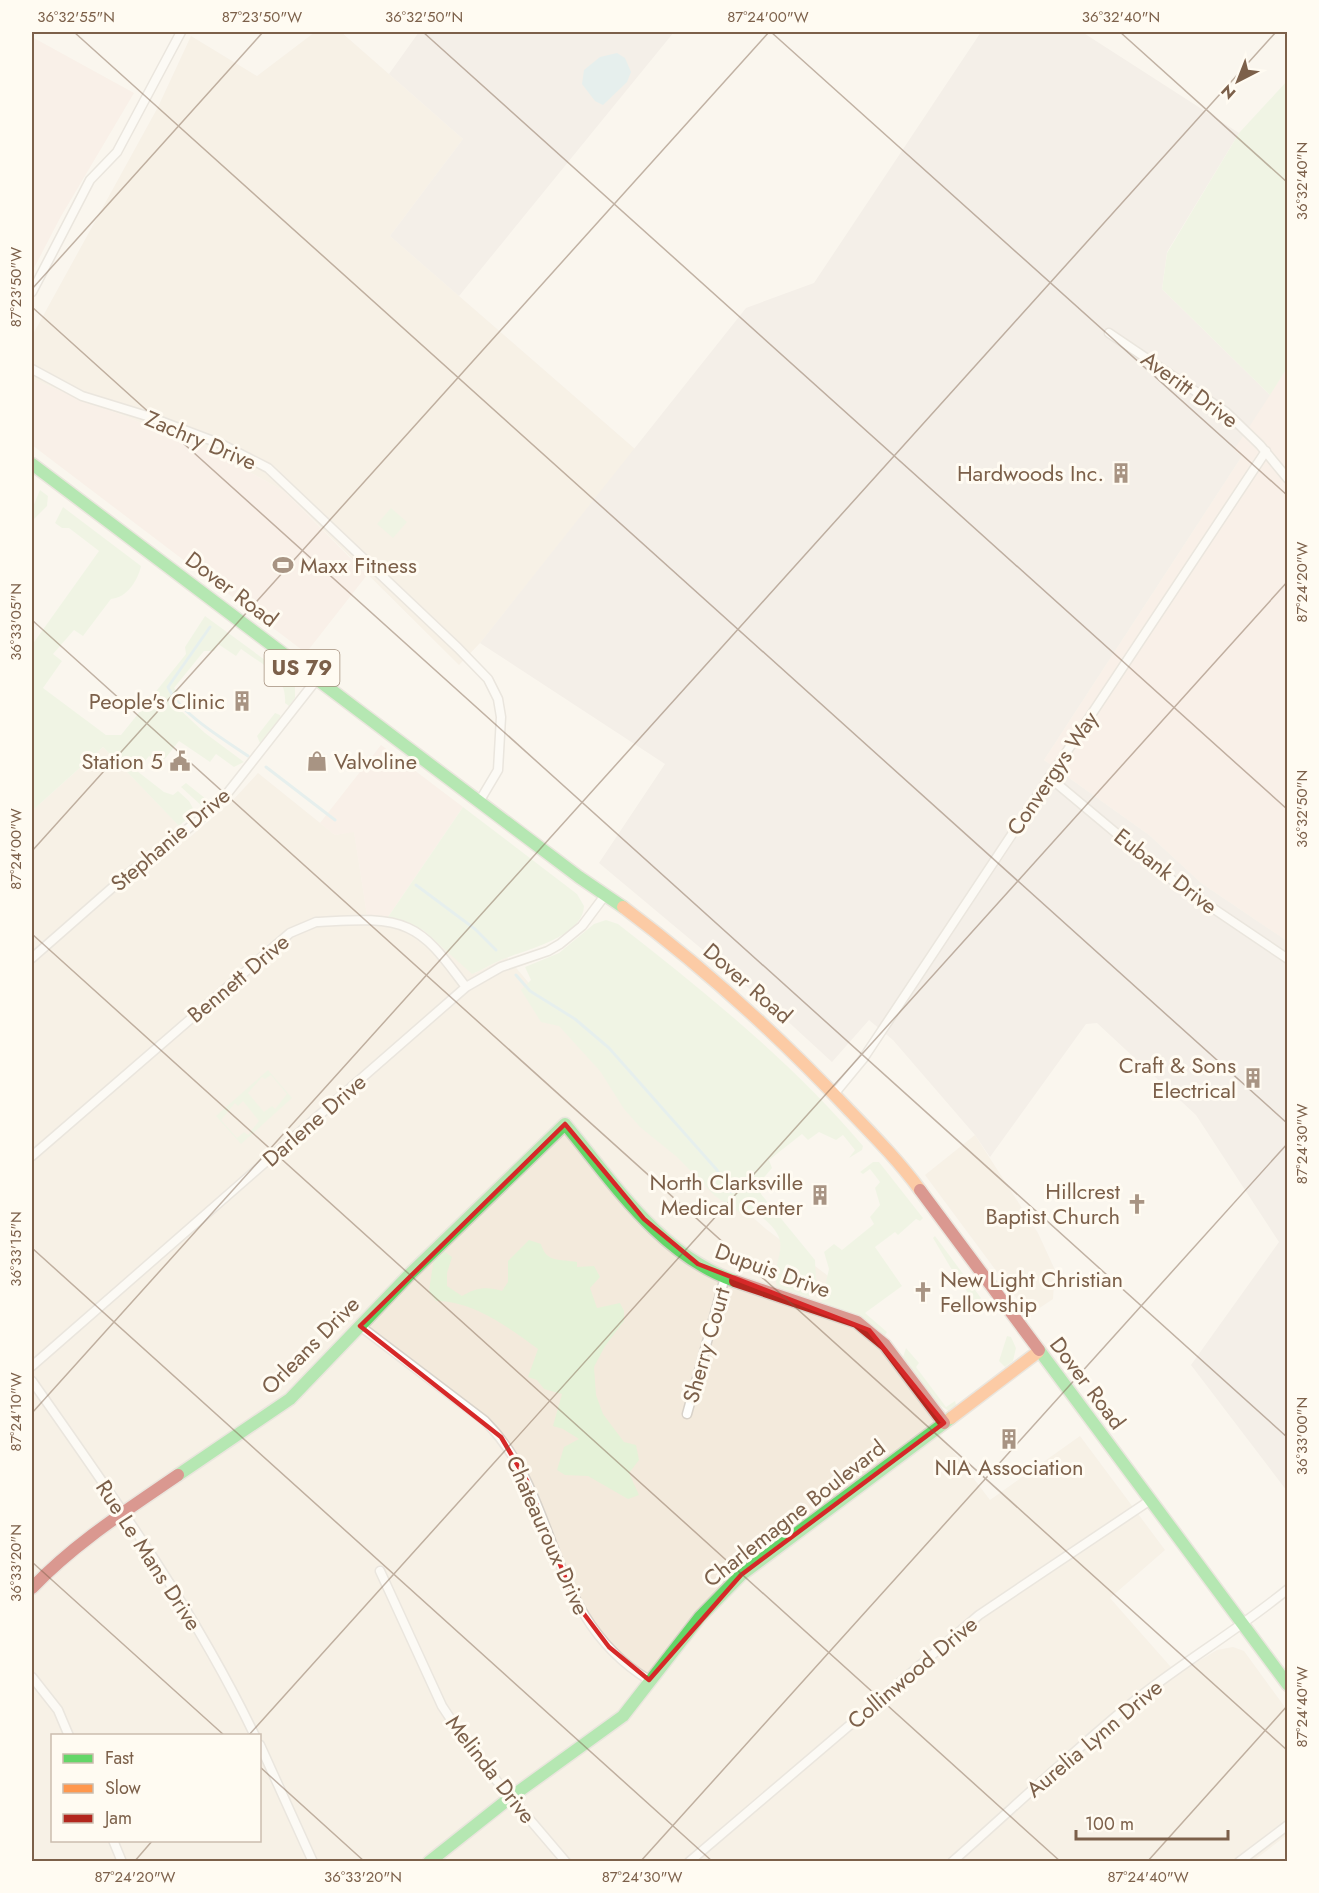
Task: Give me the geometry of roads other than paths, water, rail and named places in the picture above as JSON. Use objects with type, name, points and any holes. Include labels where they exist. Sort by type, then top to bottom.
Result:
[{"type":"street","points":[[32,292],[90,180],[117,153],[181,32]]},
{"type":"street","name":"Averitt Drive","points":[[1109,333],[1209,399],[1239,423],[1287,479]]},
{"type":"street","name":"Zachry Drive","points":[[32,369],[82,396],[147,416],[221,444],[268,468],[458,648],[488,679],[498,699],[501,717],[498,770],[479,802]]},
{"type":"street","name":"Convergys Way","points":[[835,1093],[863,1059],[1266,452]]},
{"type":"street","name":"Dover Road","points":[[32,464],[579,877],[606,894],[733,996],[835,1093],[917,1186],[1149,1502],[1287,1685]]},
{"type":"street","name":"Stephanie Drive","points":[[32,958],[129,873],[198,821],[226,795],[317,679]]},
{"type":"street","name":"Eubank Drive","points":[[1049,777],[1177,884],[1287,959]]},
{"type":"street","name":"Darlene Drive","points":[[32,1366],[466,987],[501,967],[548,951],[560,944],[582,926],[606,894]]},
{"type":"street","name":"Bennett Drive","points":[[32,1156],[285,937],[306,924],[382,922],[408,928],[429,943],[466,987]]},
{"type":"street","name":"Dupuis Drive","points":[[565,1124],[644,1220],[698,1264],[725,1277],[858,1322],[885,1345],[944,1423]]},
{"type":"street","name":"Orleans Drive","points":[[32,1588],[75,1547],[276,1410],[410,1274],[565,1124]]},
{"type":"street","name":"Sherry Court","points":[[687,1414],[725,1277]]},
{"type":"street","name":"Chateauroux Drive","points":[[360,1326],[485,1421],[501,1437],[517,1459],[527,1481],[578,1607],[609,1647],[649,1680]]},
{"type":"street","name":"Charlemagne Boulevard","points":[[429,1862],[511,1797],[604,1732],[623,1716],[700,1617],[741,1575],[1038,1352]]},
{"type":"street","name":"Rue Le Mans Drive","points":[[32,1381],[124,1512],[221,1667],[254,1734]]},
{"type":"street","name":"Collinwood Drive","points":[[689,1862],[979,1615],[1149,1502]]},
{"type":"street","name":"Melinda Drive","points":[[380,1571],[442,1706],[473,1754],[566,1862]]},
{"type":"street","points":[[1244,1625],[1287,1589]]},
{"type":"street","name":"Aurelia Lynn Drive","points":[[952,1862],[1131,1704],[1167,1676],[1244,1625]]},
{"type":"street","points":[[32,1677],[58,1710],[68,1734]]},
{"type":"street","points":[[261,1747],[313,1862]]},
{"type":"street","points":[[1239,1862],[1287,1825]]},
{"type":"street","points":[[115,1842],[122,1862]]},
{"type":"water","points":[[617,53],[625,58],[631,72],[627,82],[603,105],[595,101],[582,84],[584,70],[600,57]]},
{"type":"waterway","points":[[210,627],[168,687],[192,716],[248,756]]},
{"type":"waterway","points":[[266,767],[335,820]]},
{"type":"waterway","points":[[416,885],[475,929],[496,950]]},
{"type":"waterway","points":[[516,975],[530,991],[575,1019],[609,1048],[717,1170],[731,1192]]},
{"type":"place","name":"Hardwoods Inc.","points":[[1121,473]]},
{"type":"place","name":"Maxx Fitness","points":[[283,565]]},
{"type":"place","name":"People's Clinic","points":[[242,701]]},
{"type":"place","name":"Station 5","points":[[180,761]]},
{"type":"place","name":"Valvoline","points":[[317,761]]},
{"type":"place","name":"Craft & Sons Electrical","points":[[1253,1078]]},
{"type":"place","name":"North Clarksville Medical Center","points":[[820,1195]]},
{"type":"place","name":"Hillcrest Baptist Church","points":[[1137,1204]]},
{"type":"place","name":"New Light Christian Fellowship","points":[[923,1292]]},
{"type":"place","name":"NIA Association","points":[[1009,1439]]}]
